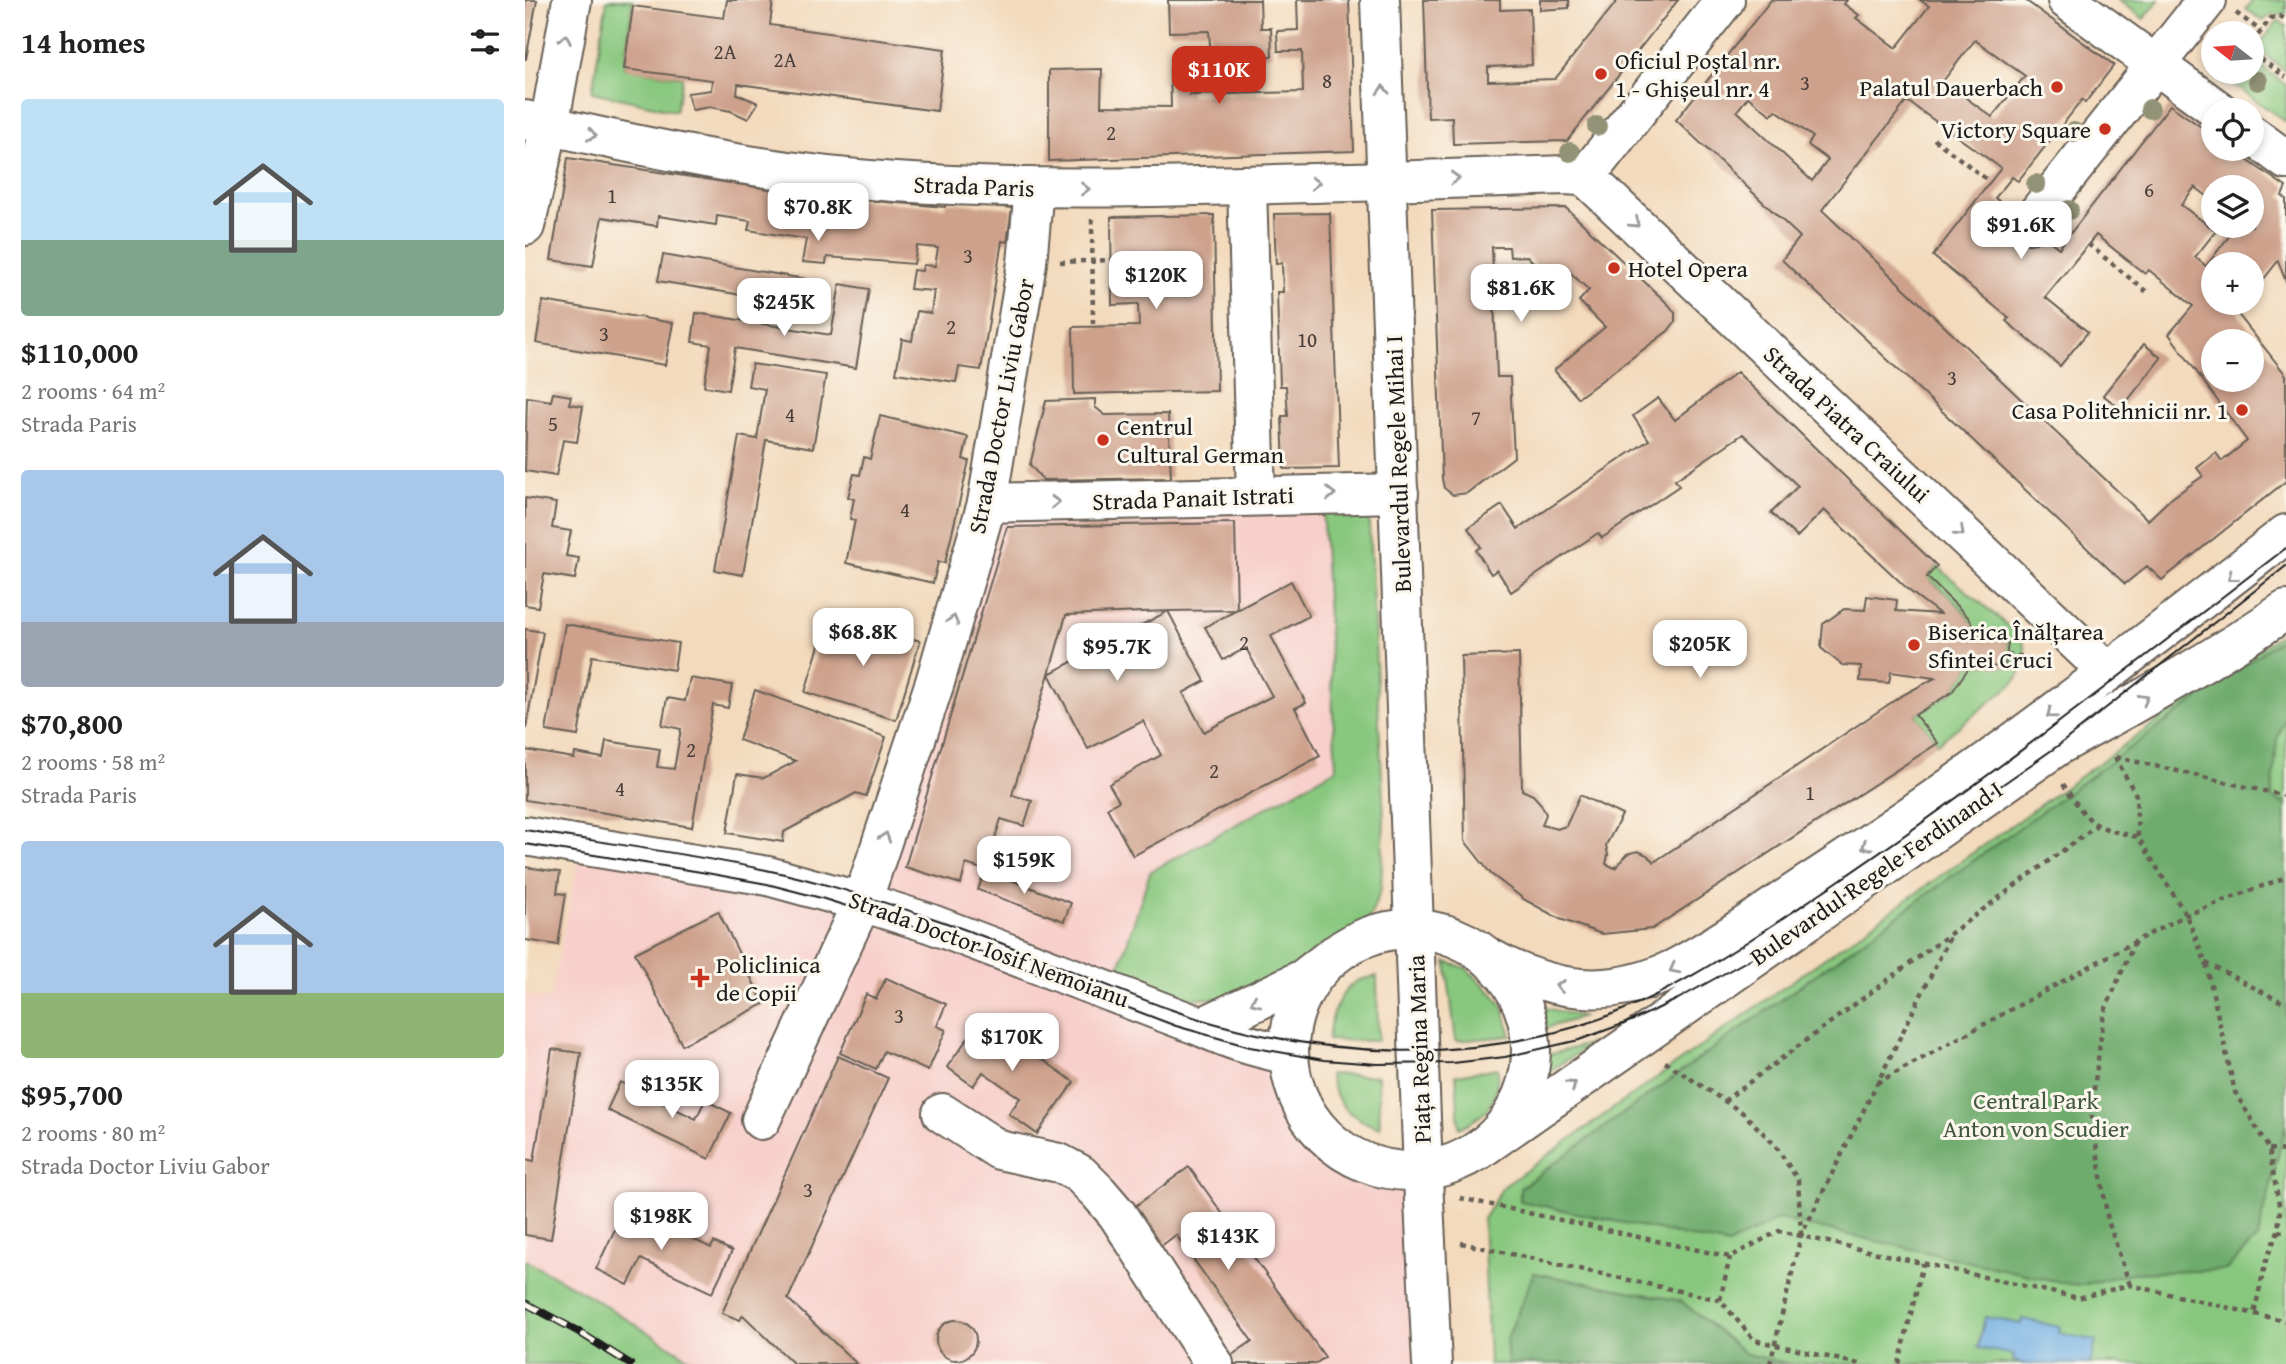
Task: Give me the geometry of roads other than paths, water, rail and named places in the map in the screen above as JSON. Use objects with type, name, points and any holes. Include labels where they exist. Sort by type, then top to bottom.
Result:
[{"type":"main road","points":[[525,226],[537,123],[572,0]]},
{"type":"main road","name":"Bulevardul Regele Mihai I","points":[[1380,0],[1415,928]]},
{"type":"main road","points":[[1585,177],[1725,0]]},
{"type":"main road","points":[[2067,0],[2149,75],[2201,101]]},
{"type":"main road","points":[[2029,224],[2207,0]]},
{"type":"main road","name":"Strada Paris","points":[[537,123],[726,162],[817,175],[894,182],[1034,188],[1153,188],[1565,175],[1585,177]]},
{"type":"main road","points":[[2264,144],[2286,160]]},
{"type":"main road","name":"Strada Piatra Craiului","points":[[1585,177],[2108,672]]},
{"type":"main road","points":[[1247,185],[1256,496]]},
{"type":"main road","name":"Strada Doctor Liviu Gabor","points":[[761,1119],[862,902],[921,729],[987,503],[1027,263],[1034,188]]},
{"type":"main road","name":"Strada Panait Istrati","points":[[987,503],[1399,493]]},
{"type":"main road","name":"Bulevardul Regele Ferdinand I","points":[[1490,958],[1533,979],[1563,987],[1596,989],[1628,985],[1666,973],[1691,960],[1849,857],[2008,746],[2286,534]]},
{"type":"main road","name":"Bulevardul Regele Ferdinand I","points":[[1476,1152],[2059,745],[2155,693],[2246,638],[2286,610]]},
{"type":"main road","name":"Strada Doctor Iosif Nemoianu","points":[[525,836],[768,876],[862,902],[929,923],[1202,1027],[1227,1040],[1289,1055]]},
{"type":"main road","name":"Piața Regina Maria","points":[[1415,928],[1423,1171]]},
{"type":"main road","name":"Piața Regina Maria","points":[[1415,928],[1453,936],[1472,945],[1503,971],[1523,1004],[1531,1038],[1531,1065],[1519,1104],[1494,1138],[1454,1164],[1423,1171],[1395,1171],[1352,1157],[1334,1145],[1317,1128],[1296,1092],[1289,1055],[1291,1028],[1306,988],[1334,955],[1371,935],[1415,928]]},
{"type":"main road","points":[[1202,1027],[1303,979],[1334,955]]},
{"type":"main road","points":[[943,1113],[999,1150],[1059,1163],[1080,1174],[1117,1214],[1214,1364]]},
{"type":"main road","points":[[1423,1171],[1432,1364]]},
{"type":"water","points":[[1985,1317],[2021,1324],[2023,1319],[2060,1327],[2059,1333],[2096,1341],[2090,1364],[2025,1364],[2013,1361],[2014,1355],[1978,1348]]},
{"type":"tram line","points":[[525,830],[706,858],[826,885],[969,931],[1179,1012],[1271,1037],[1358,1049],[1402,1051],[1489,1045],[1532,1038],[1610,1015],[1644,1001],[1739,947],[1947,805],[2286,548]]},
{"type":"tram line","points":[[525,844],[767,884],[821,898],[926,931],[1176,1026],[1250,1047],[1324,1060],[1377,1064],[1453,1063],[1505,1057],[1579,1040],[1631,1021],[1678,999],[1761,953],[2059,745],[2286,566]]},
{"type":"railway","points":[[525,1303],[630,1364]]},
{"type":"place","name":"Oficiul Poștal nr. 1 - Ghișeul nr. 4","points":[[1601,74]]},
{"type":"place","name":"Palatul Dauerbach","points":[[2057,87]]},
{"type":"place","name":"Victory Square","points":[[2105,129]]},
{"type":"place","name":"Hotel Opera","points":[[1614,268]]},
{"type":"place","name":"Casa Politehnicii nr. 1","points":[[2242,410]]},
{"type":"place","name":"Centrul Cultural German","points":[[1103,440]]},
{"type":"place","name":"Biserica Înălțarea Sfintei Cruci","points":[[1914,645]]},
{"type":"place","name":"Policlinica de Copii","points":[[700,978]]},
{"type":"park label","name":"Central Park Anton von Scudier","points":[[2036,1114]]}]
